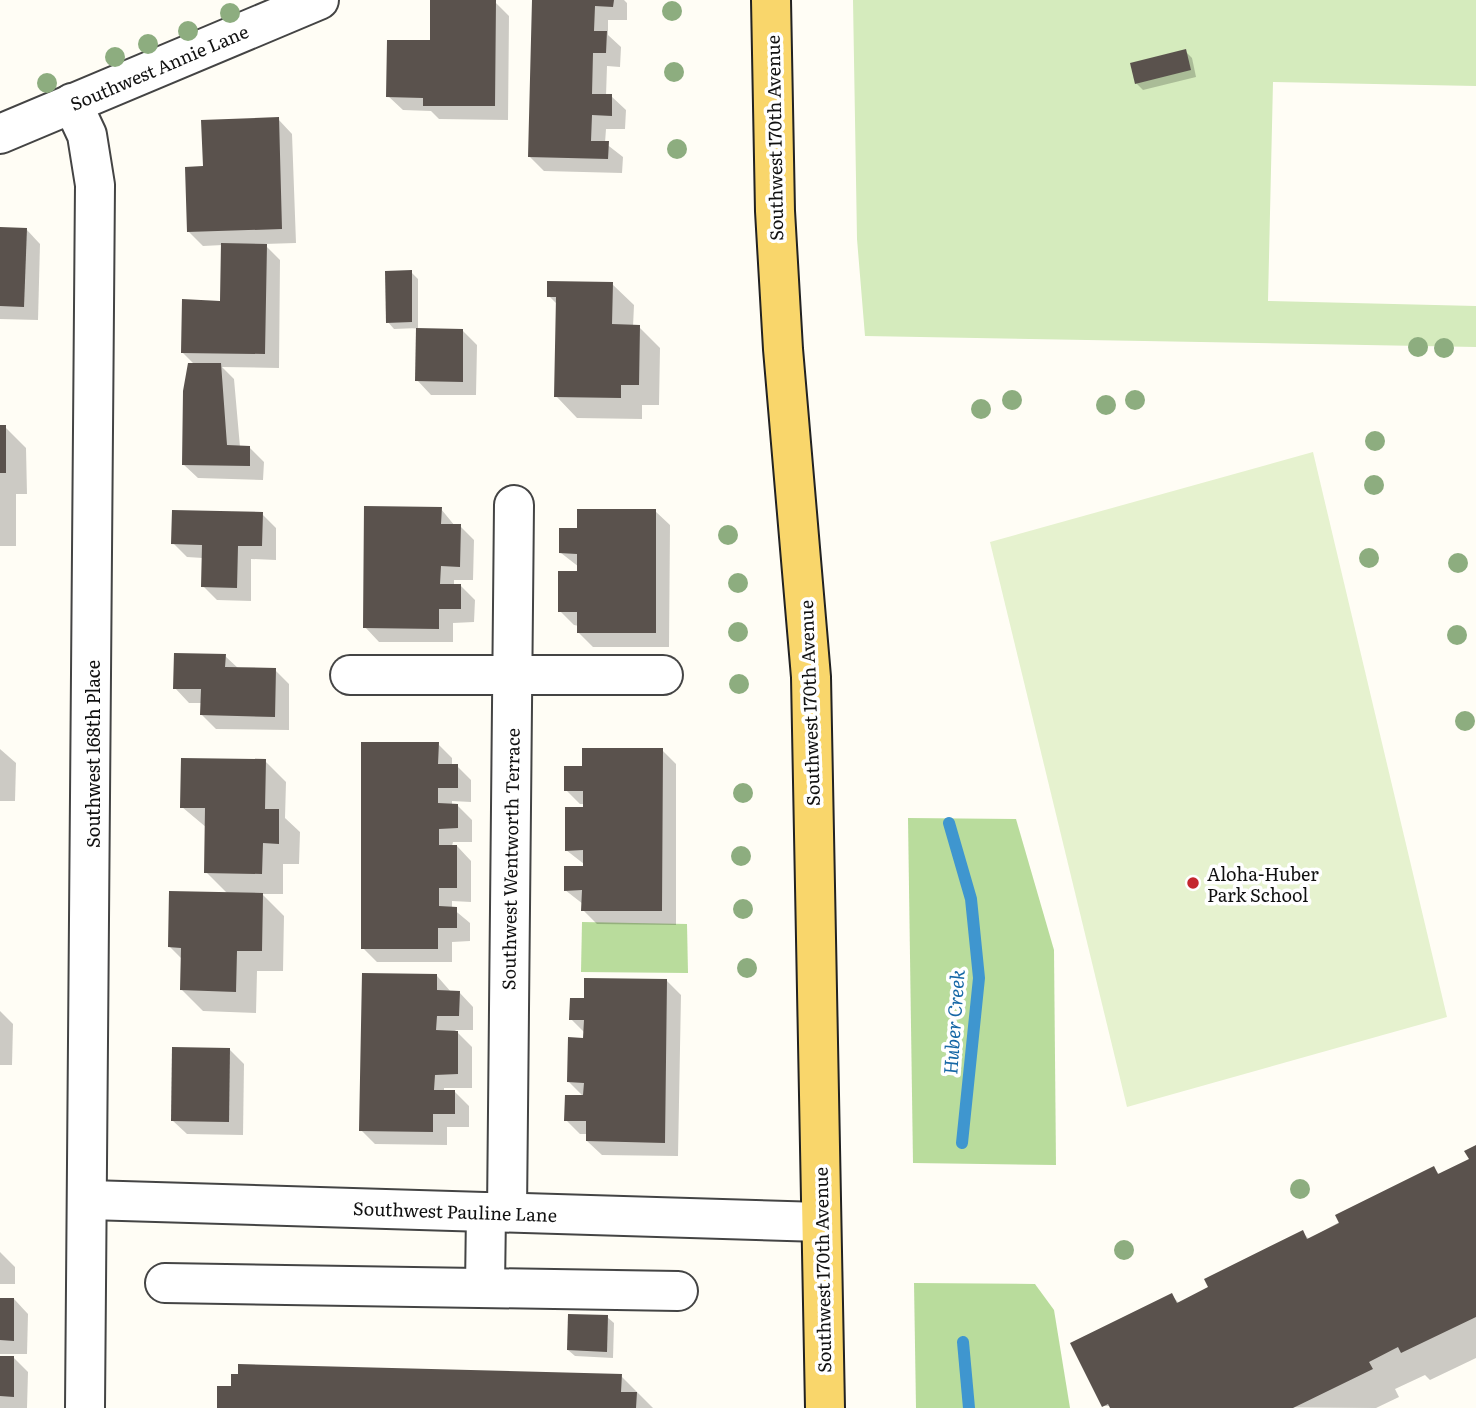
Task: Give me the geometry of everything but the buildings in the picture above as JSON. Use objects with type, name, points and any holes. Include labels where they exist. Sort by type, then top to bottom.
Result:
[{"type":"main road","name":"Southwest 170th Avenue","points":[[771,0],[775,211],[782,336],[811,677],[825,1408]]},
{"type":"street","name":"Southwest Annie Lane","points":[[0,134],[318,0]]},
{"type":"street","name":"Southwest 168th Place","points":[[72,103],[87,135],[95,185],[89,1199],[85,1408]]},
{"type":"street","name":"Southwest Wentworth Terrace","points":[[485,1288],[497,1212],[514,505]]},
{"type":"street","points":[[349,675],[663,675]]},
{"type":"street","name":"Southwest Pauline Lane","points":[[89,1199],[821,1222]]},
{"type":"street","points":[[165,1283],[678,1291]]},
{"type":"green space","points":[[853,0],[1476,0],[1476,86],[1273,82],[1268,301],[1476,306],[1476,347],[865,336],[857,239]]},
{"type":"green space","points":[[1313,452],[1447,1017],[1127,1107],[990,542]]},
{"type":"green space","points":[[908,818],[1016,819],[1054,950],[1056,1165],[913,1163]]},
{"type":"green space","points":[[582,922],[687,924],[688,973],[581,972]]},
{"type":"green space","points":[[914,1283],[1035,1284],[1054,1310],[1070,1408],[916,1408]]},
{"type":"waterway","name":"Huber Creek","points":[[949,823],[971,899],[979,978],[962,1143]]},
{"type":"waterway","name":"Huber Creek","points":[[963,1342],[969,1408]]},
{"type":"place","name":"Aloha-Huber Park School","points":[[1193,883]]}]
